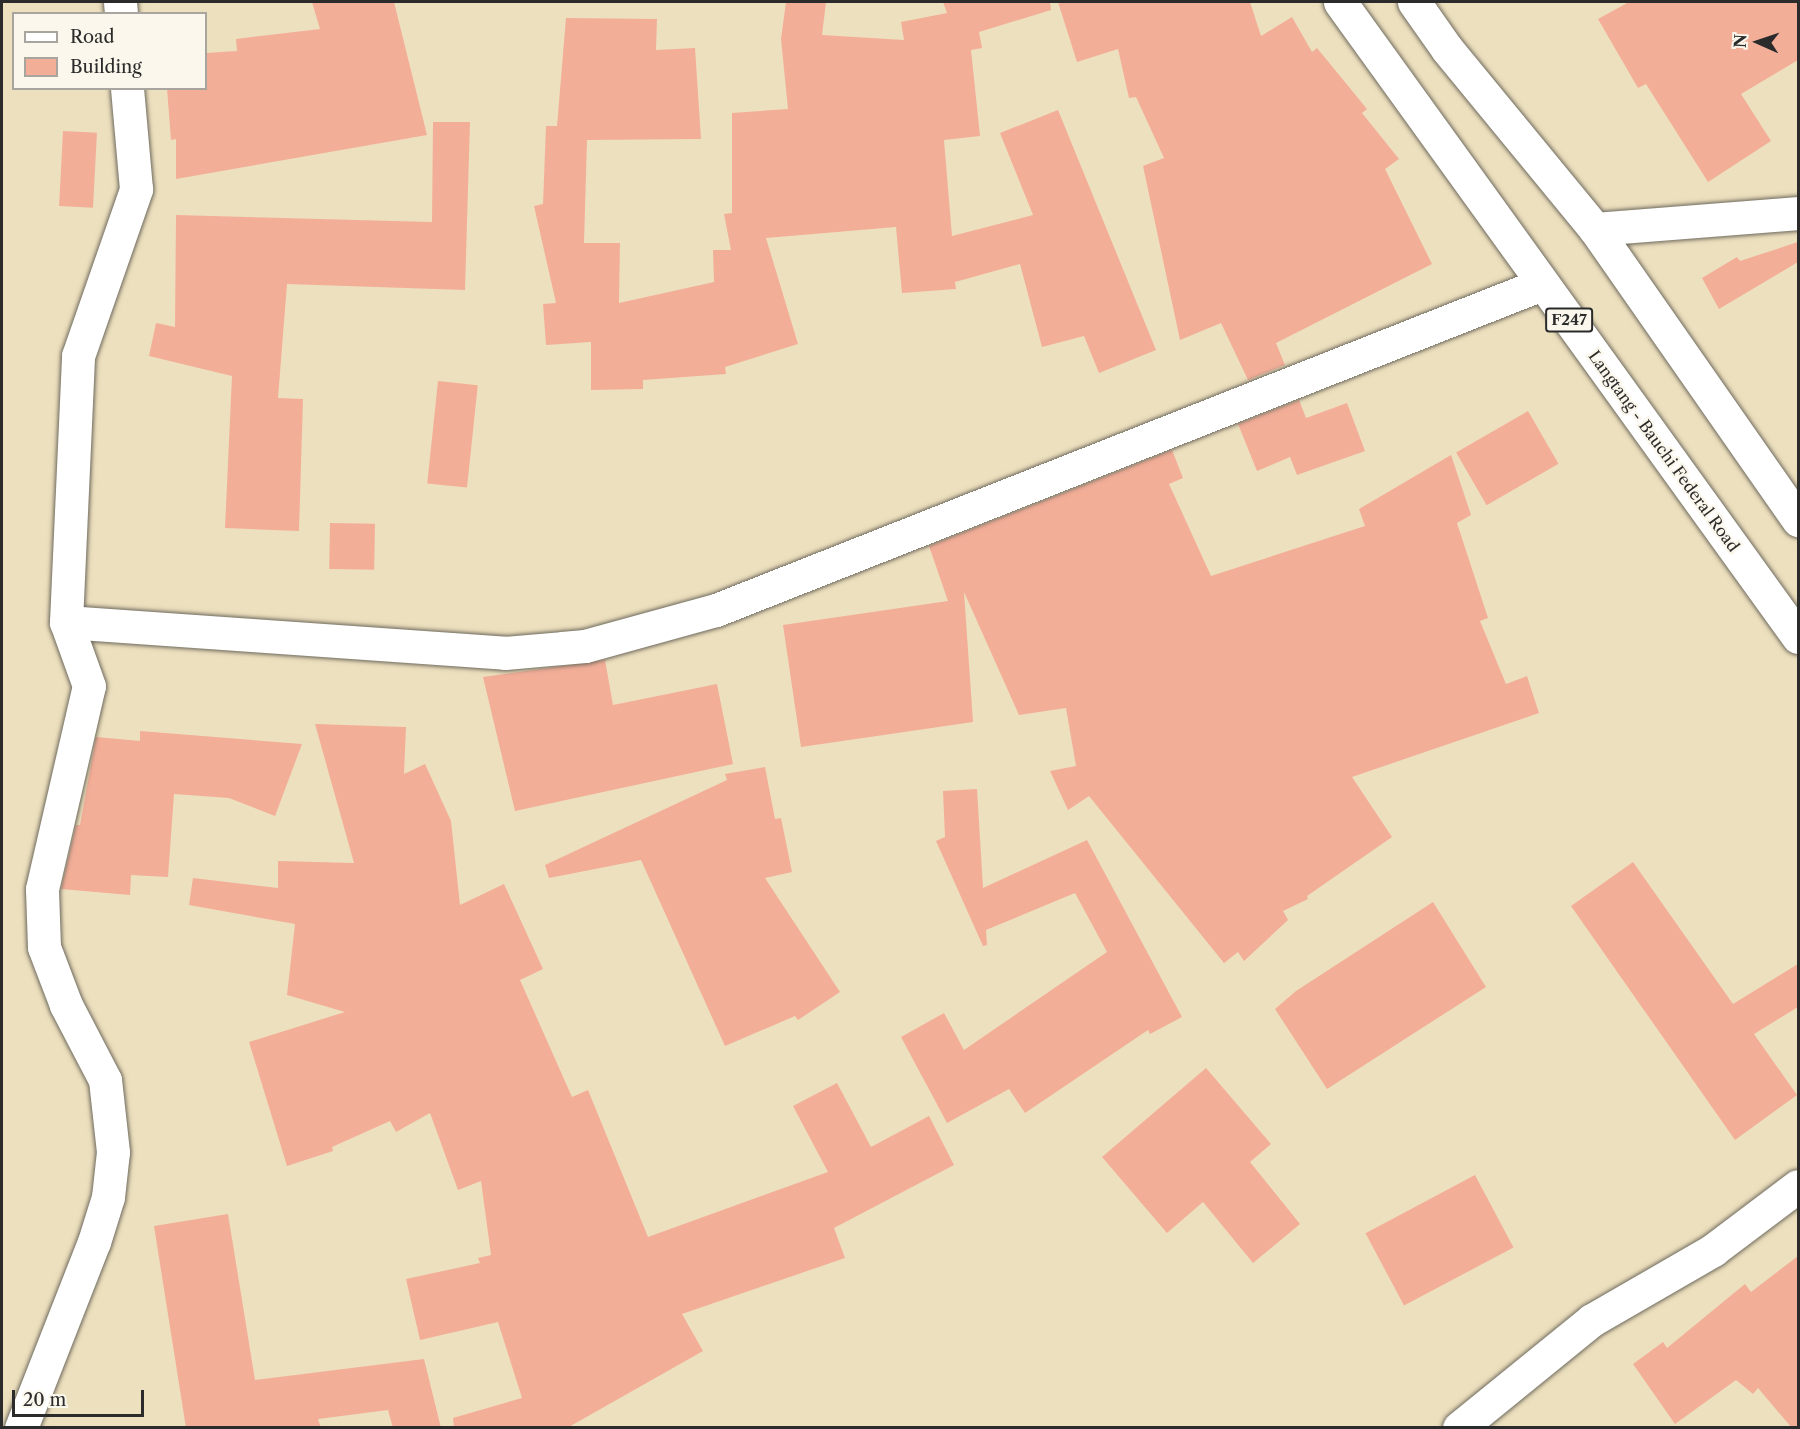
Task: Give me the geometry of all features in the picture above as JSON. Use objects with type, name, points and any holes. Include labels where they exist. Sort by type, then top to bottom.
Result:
[{"type":"street","name":"Langtang - Bauchi Federal Road","points":[[1340,2],[1798,637]]},
{"type":"street","points":[[1414,2],[1447,49],[1595,229],[1798,520]]},
{"type":"street","points":[[21,1428],[94,1242],[108,1197],[113,1152],[105,1080],[66,1005],[45,947],[42,890],[90,686],[66,622],[78,356],[136,189],[127,90]]},
{"type":"street","points":[[1595,229],[1798,213]]},
{"type":"street","points":[[66,622],[505,653],[585,646],[716,610],[1542,284]]},
{"type":"street","points":[[1459,1428],[1592,1320],[1713,1250],[1798,1186]]},
{"type":"building","points":[[312,2],[394,2],[427,135],[176,179],[176,139],[171,140],[167,90],[207,90],[207,53],[237,51],[236,39],[320,29]]},
{"type":"building","points":[[786,2],[826,2],[822,35],[904,40],[901,22],[947,13],[943,2],[1050,2],[1051,10],[979,32],[982,48],[971,50],[980,136],[944,140],[952,236],[1033,215],[1000,133],[1058,110],[1156,350],[1099,373],[1084,336],[1042,347],[1020,264],[955,282],[956,289],[902,293],[896,227],[766,238],[798,344],[725,367],[726,374],[643,380],[643,389],[591,390],[591,342],[546,345],[543,304],[556,303],[534,206],[543,204],[546,126],[557,126],[566,18],[657,19],[656,50],[695,48],[701,139],[587,140],[584,243],[620,243],[619,303],[714,282],[713,250],[731,250],[724,214],[732,213],[732,113],[788,109],[781,39]]},
{"type":"building","points":[[1058,2],[1250,2],[1261,36],[1292,17],[1312,52],[1317,48],[1367,109],[1362,113],[1399,159],[1385,169],[1432,264],[1276,343],[1285,365],[1248,380],[1221,323],[1180,340],[1143,166],[1164,158],[1136,97],[1129,98],[1118,49],[1077,62]]},
{"type":"building","points":[[1629,2],[1798,2],[1798,60],[1741,94],[1771,141],[1708,182],[1646,84],[1638,88],[1598,19]]},
{"type":"building","points":[[433,122],[470,122],[465,290],[287,284],[278,398],[303,399],[299,531],[225,528],[232,376],[149,356],[156,323],[175,327],[176,215],[432,222]]},
{"type":"building","points":[[63,131],[97,133],[93,208],[59,206]]},
{"type":"building","points":[[1798,242],[1798,262],[1719,309],[1702,278],[1737,257],[1740,261]]},
{"type":"building","points":[[438,381],[478,385],[467,488],[427,483]]},
{"type":"building","points":[[1299,400],[1306,418],[1347,403],[1365,451],[1297,475],[1290,457],[1257,471],[1238,424]]},
{"type":"building","points":[[1528,411],[1558,464],[1487,505],[1456,452]]},
{"type":"building","points":[[1172,450],[1183,478],[1169,484],[1211,576],[1365,526],[1359,509],[1451,455],[1471,515],[1457,523],[1488,618],[1480,621],[1506,684],[1527,676],[1539,713],[1352,777],[1392,837],[1307,896],[1308,899],[1283,911],[1288,920],[1244,961],[1238,952],[1224,963],[1089,796],[1068,810],[1050,771],[1076,766],[1066,708],[1019,715],[964,592],[973,722],[801,747],[783,625],[948,601],[929,546]]},
{"type":"building","points":[[330,523],[375,524],[374,570],[329,569]]},
{"type":"building","points":[[605,660],[613,705],[717,684],[733,764],[515,811],[483,677]]},
{"type":"building","points":[[315,724],[406,727],[404,774],[425,764],[451,821],[460,905],[504,884],[543,969],[520,980],[572,1097],[588,1090],[648,1237],[828,1172],[793,1106],[837,1083],[871,1147],[929,1116],[954,1165],[834,1228],[845,1258],[682,1314],[703,1351],[567,1428],[454,1428],[453,1418],[522,1398],[498,1322],[420,1340],[406,1279],[480,1263],[478,1258],[491,1255],[481,1181],[458,1190],[430,1113],[396,1132],[390,1121],[332,1147],[333,1151],[287,1166],[249,1042],[345,1012],[287,995],[295,924],[189,905],[193,878],[278,888],[278,861],[354,863]]},
{"type":"building","points":[[140,731],[302,744],[275,816],[229,798],[174,794],[168,877],[131,875],[130,895],[61,889],[76,825],[80,825],[96,737],[140,741]]},
{"type":"building","points":[[765,767],[775,819],[781,818],[792,872],[765,878],[840,992],[798,1020],[795,1016],[725,1046],[641,860],[549,878],[545,865],[727,780],[725,774]]},
{"type":"building","points":[[977,789],[983,888],[1087,840],[1182,1017],[1150,1034],[1148,1030],[1025,1113],[1009,1089],[947,1123],[901,1037],[944,1013],[964,1050],[1107,952],[1075,893],[986,930],[987,945],[983,946],[936,841],[945,837],[943,791]]},
{"type":"building","points":[[1633,862],[1733,1004],[1798,964],[1798,1007],[1754,1034],[1797,1095],[1735,1140],[1571,906]]},
{"type":"building","points":[[1433,902],[1486,987],[1327,1089],[1275,1009],[1296,991]]},
{"type":"building","points":[[1206,1068],[1271,1144],[1250,1162],[1300,1224],[1253,1263],[1203,1202],[1167,1233],[1102,1157]]},
{"type":"building","points":[[1475,1175],[1513,1247],[1404,1306],[1366,1233]]},
{"type":"building","points":[[228,1214],[255,1380],[424,1359],[441,1428],[393,1428],[388,1410],[318,1419],[321,1428],[186,1428],[154,1226]]},
{"type":"building","points":[[1798,1256],[1798,1428],[1792,1428],[1758,1388],[1753,1394],[1736,1380],[1675,1424],[1633,1364],[1663,1342],[1667,1348],[1745,1284],[1751,1292]]}]
